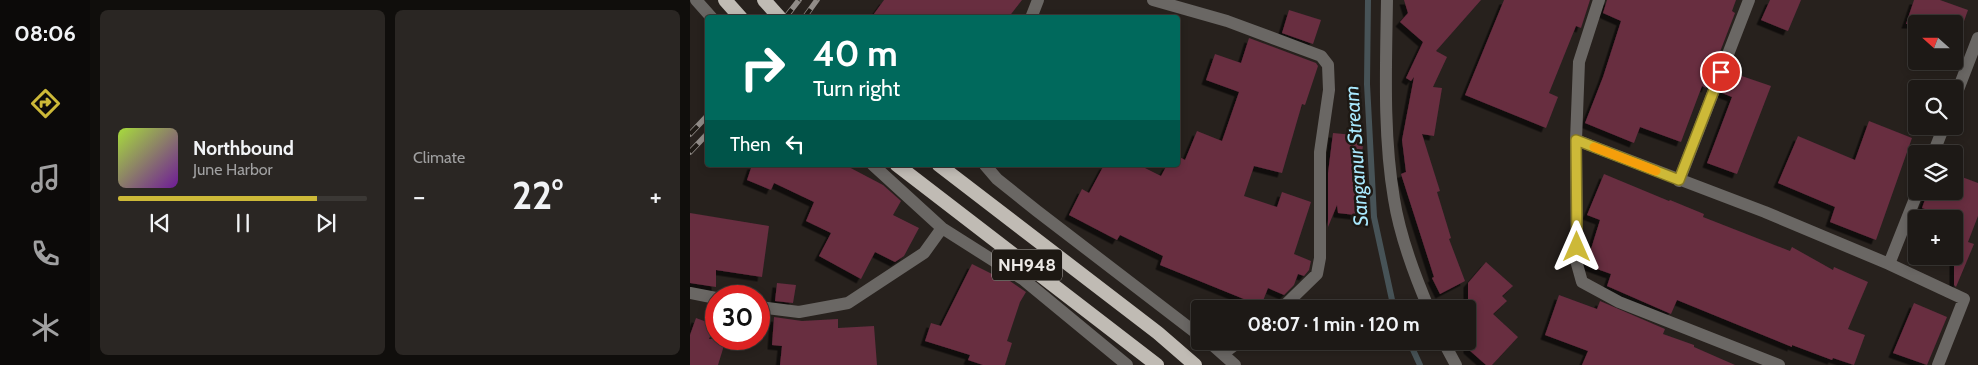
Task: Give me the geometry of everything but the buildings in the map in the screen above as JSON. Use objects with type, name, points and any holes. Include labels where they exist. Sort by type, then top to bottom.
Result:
[{"type":"highway","points":[[725,0],[738,15]]},
{"type":"highway","points":[[764,0],[777,15]]},
{"type":"highway","name":"NH948","points":[[900,167],[1157,365]]},
{"type":"highway","name":"NH948","points":[[943,167],[1158,333],[1195,365]]},
{"type":"street","points":[[696,0],[709,15]]},
{"type":"street","points":[[1032,15],[1038,0]]},
{"type":"street","points":[[1153,0],[1226,21],[1321,56],[1328,65],[1329,90],[1320,152],[1320,258],[1318,274],[1290,300]]},
{"type":"street","points":[[1387,0],[1386,136],[1394,200],[1412,269],[1425,300]]},
{"type":"street","points":[[1599,0],[1579,62],[1576,140],[1577,264],[1582,282],[1619,302],[1778,365]]},
{"type":"street","points":[[1679,180],[1749,0]]},
{"type":"street","points":[[1962,80],[1978,38]]},
{"type":"street","points":[[1576,140],[1765,212],[1890,264],[1964,299],[1938,365]]},
{"type":"street","points":[[875,167],[942,228],[1024,280],[1127,365]]},
{"type":"street","points":[[987,167],[997,179],[1036,210],[1191,329]]},
{"type":"street","points":[[1890,264],[1915,200]]},
{"type":"street","points":[[770,308],[799,312],[848,303],[924,253],[942,228]]},
{"type":"street","points":[[690,293],[705,296]]},
{"type":"street","points":[[1220,350],[1235,365]]},
{"type":"street","points":[[1224,353],[1228,350]]},
{"type":"street","points":[[1448,350],[1456,365]]},
{"type":"waterway","name":"Sanganur Stream","points":[[1368,0],[1367,84],[1374,217],[1392,300]]},
{"type":"waterway","name":"Sanganur Stream","points":[[1413,350],[1420,365]]},
{"type":"railway","points":[[787,15],[799,0]]},
{"type":"railway","points":[[806,15],[817,0]]},
{"type":"railway","points":[[690,134],[705,118]]},
{"type":"railway","points":[[690,152],[705,136]]},
{"type":"slow traffic","points":[[1594,147],[1656,171]]},
{"type":"route","points":[[1577,247],[1576,140],[1679,180],[1721,72]]}]
